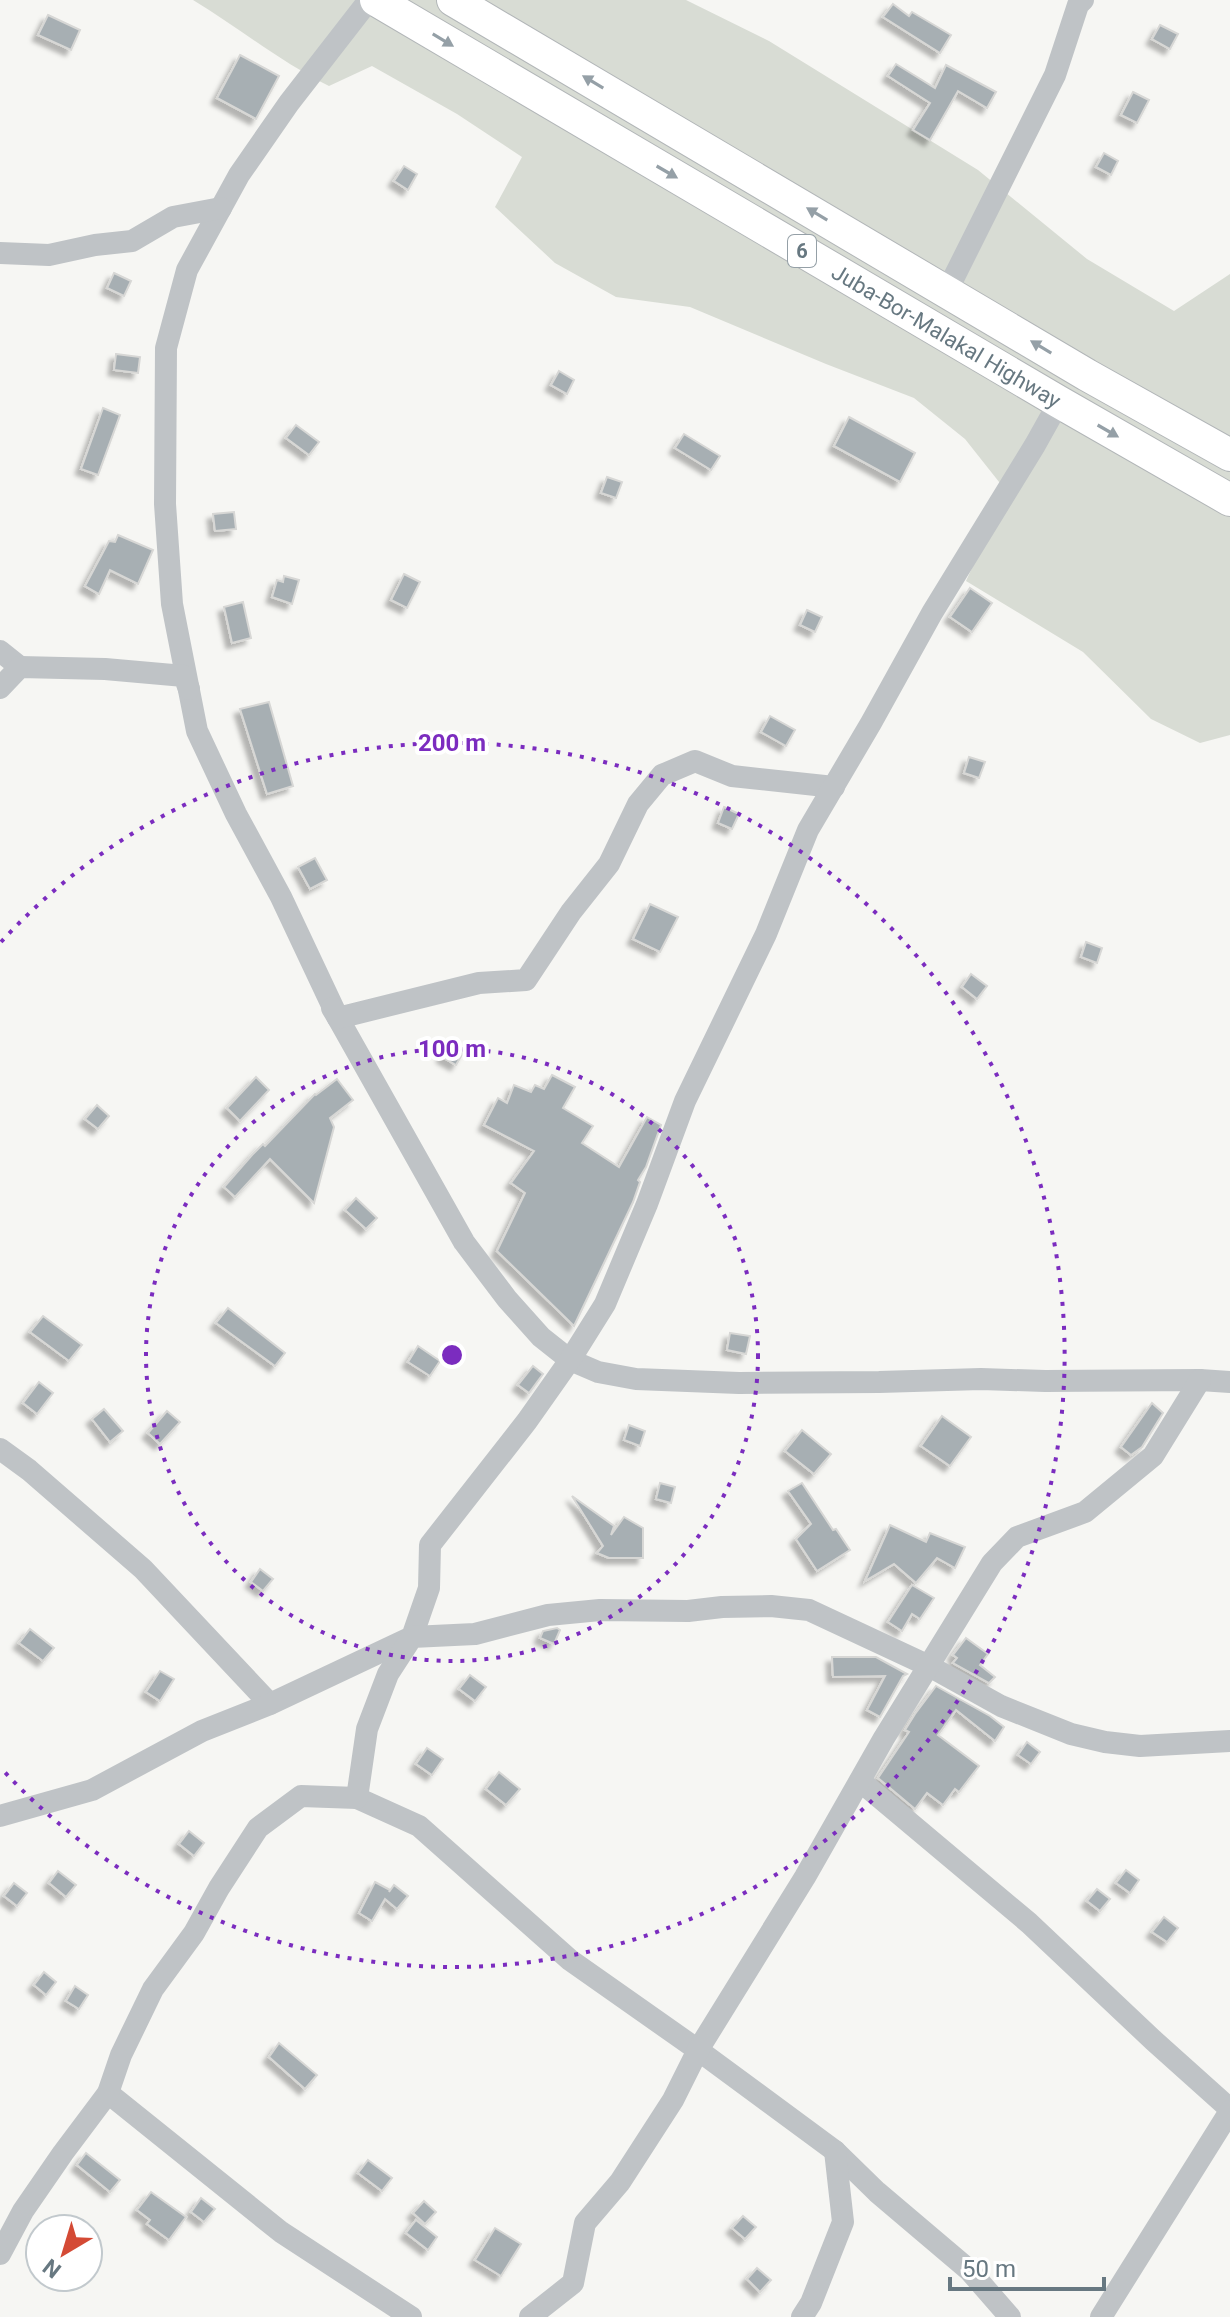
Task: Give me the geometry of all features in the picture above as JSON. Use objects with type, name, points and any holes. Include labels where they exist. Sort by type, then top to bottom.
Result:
[{"type":"highway","name":"Juba-Bor-Malakal Highway","points":[[376,0],[1230,500]]},
{"type":"highway","name":"Juba-Bor-Malakal Highway","points":[[453,0],[1087,375],[1230,455]]},
{"type":"street","points":[[338,1018],[197,731],[172,604],[165,504],[166,348],[187,270],[239,175],[289,103],[369,0]]},
{"type":"street","points":[[947,291],[1055,75],[1078,5],[1083,0]]},
{"type":"street","points":[[0,253],[49,255],[132,241],[173,217],[221,208]]},
{"type":"street","points":[[357,1798],[367,1729],[388,1674],[412,1637],[429,1588],[430,1545],[527,1421],[605,1304],[647,1204],[685,1101],[766,934],[808,830],[932,613],[1059,402]]},
{"type":"street","points":[[0,651],[20,667],[105,669],[184,676],[275,907],[464,1242],[507,1299],[541,1337],[570,1360],[598,1372],[636,1379],[755,1383],[981,1379],[1230,1382]]},
{"type":"street","points":[[0,688],[20,667]]},
{"type":"street","points":[[338,1018],[479,983],[526,980],[571,912],[609,864],[638,804],[662,775],[695,761],[732,776],[834,787]]},
{"type":"street","points":[[530,2317],[573,2283],[585,2223],[620,2182],[673,2100],[698,2050],[992,1563],[1017,1537],[1085,1512],[1153,1456],[1200,1380]]},
{"type":"street","points":[[0,1449],[29,1470],[143,1569],[270,1704]]},
{"type":"street","points":[[0,1816],[92,1790],[202,1731],[270,1704],[412,1637],[475,1634],[548,1615],[600,1610],[688,1611],[771,1606],[809,1610],[929,1666],[1001,1706],[1071,1734],[1140,1746],[1230,1741]]},
{"type":"street","points":[[860,1781],[1029,1923],[1230,2110],[1101,2317]]},
{"type":"street","points":[[0,2254],[23,2211],[108,2093],[121,2055],[153,1989],[194,1933],[258,1828],[301,1796],[357,1798],[419,1826],[570,1960],[835,2151],[877,2192],[969,2270],[1010,2317]]},
{"type":"street","points":[[108,2093],[281,2232],[411,2317]]},
{"type":"street","points":[[802,2317],[811,2303],[843,2222],[835,2151]]},
{"type":"shaded area","points":[[193,0],[686,0],[769,41],[978,170],[1087,259],[1174,311],[1230,274],[1230,735],[1200,743],[1151,719],[1083,652],[966,581],[1007,492],[965,439],[914,398],[690,307],[616,297],[555,263],[495,207],[522,157],[457,114],[372,66],[329,86]]},
{"type":"building","points":[[893,4],[909,16],[912,12],[951,35],[940,53],[883,17]]},
{"type":"building","points":[[48,15],[80,30],[71,50],[38,35]]},
{"type":"building","points":[[1160,25],[1178,34],[1170,49],[1152,39]]},
{"type":"building","points":[[240,55],[279,76],[256,119],[217,98]]},
{"type":"building","points":[[896,64],[935,88],[946,65],[996,92],[987,108],[958,91],[930,140],[913,130],[930,103],[888,76]]},
{"type":"building","points":[[1133,92],[1149,100],[1137,123],[1121,115]]},
{"type":"building","points":[[1104,153],[1118,161],[1111,175],[1096,167]]},
{"type":"building","points":[[404,166],[417,174],[408,190],[394,181]]},
{"type":"building","points":[[114,273],[131,281],[124,296],[107,288]]},
{"type":"building","points":[[116,354],[140,357],[138,373],[114,370]]},
{"type":"building","points":[[559,371],[574,380],[567,394],[551,385]]},
{"type":"building","points":[[103,408],[120,415],[98,475],[81,469]]},
{"type":"building","points":[[849,417],[915,453],[900,482],[834,446]]},
{"type":"building","points":[[296,425],[319,442],[309,455],[286,438]]},
{"type":"building","points":[[684,434],[720,456],[711,470],[675,448]]},
{"type":"building","points":[[607,477],[622,482],[616,498],[601,493]]},
{"type":"building","points":[[234,512],[236,529],[215,531],[213,514]]},
{"type":"building","points":[[118,535],[153,550],[138,584],[110,570],[99,594],[85,586],[109,541],[115,542]]},
{"type":"building","points":[[404,574],[420,582],[407,608],[391,600]]},
{"type":"building","points":[[284,576],[299,580],[292,604],[272,597],[277,580],[283,582]]},
{"type":"building","points":[[970,588],[992,603],[972,632],[950,617]]},
{"type":"building","points":[[243,602],[251,638],[232,643],[224,607]]},
{"type":"building","points":[[807,610],[822,617],[815,632],[800,625]]},
{"type":"building","points":[[269,702],[293,786],[267,794],[240,709]]},
{"type":"building","points":[[770,716],[795,730],[786,746],[761,732]]},
{"type":"building","points":[[969,757],[985,762],[979,778],[964,773]]},
{"type":"building","points":[[724,807],[739,814],[732,829],[718,823]]},
{"type":"building","points":[[315,858],[327,880],[310,889],[298,867]]},
{"type":"building","points":[[650,904],[678,917],[660,952],[633,939]]},
{"type":"building","points":[[1086,942],[1102,948],[1097,963],[1081,957]]},
{"type":"building","points":[[971,974],[987,986],[977,999],[962,987]]},
{"type":"building","points":[[450,1043],[464,1051],[456,1065],[442,1057]]},
{"type":"building","points":[[552,1075],[575,1087],[563,1108],[593,1126],[582,1143],[619,1167],[647,1117],[661,1125],[638,1180],[633,1202],[574,1326],[497,1251],[525,1193],[511,1183],[534,1151],[484,1125],[498,1098],[507,1103],[514,1085],[531,1092],[535,1085],[544,1089]]},
{"type":"building","points":[[256,1077],[269,1090],[240,1121],[227,1108]]},
{"type":"building","points":[[337,1079],[353,1100],[330,1118],[334,1127],[314,1203],[270,1159],[235,1197],[224,1187],[315,1094]]},
{"type":"building","points":[[97,1105],[109,1116],[98,1129],[85,1119]]},
{"type":"building","points":[[356,1198],[377,1218],[366,1229],[345,1210]]},
{"type":"building","points":[[228,1308],[285,1353],[275,1366],[216,1323]]},
{"type":"building","points":[[43,1316],[82,1345],[69,1361],[30,1332]]},
{"type":"building","points":[[730,1333],[750,1336],[746,1354],[727,1350]]},
{"type":"building","points":[[418,1346],[440,1361],[430,1376],[408,1362]]},
{"type":"building","points":[[533,1366],[543,1374],[529,1393],[518,1385]]},
{"type":"building","points":[[39,1382],[53,1393],[37,1414],[23,1403]]},
{"type":"building","points":[[1152,1403],[1163,1413],[1142,1447],[1131,1455],[1121,1447]]},
{"type":"building","points":[[104,1409],[123,1431],[110,1442],[92,1419]]},
{"type":"building","points":[[167,1411],[180,1422],[160,1444],[148,1433]]},
{"type":"building","points":[[942,1416],[971,1437],[950,1466],[921,1446]]},
{"type":"building","points":[[629,1425],[645,1431],[640,1446],[624,1440]]},
{"type":"building","points":[[802,1430],[831,1454],[814,1474],[785,1451]]},
{"type":"building","points":[[660,1483],[675,1487],[671,1503],[656,1499]]},
{"type":"building","points":[[802,1483],[850,1550],[817,1571],[796,1539],[811,1524],[788,1491]]},
{"type":"building","points":[[572,1496],[614,1526],[611,1535],[624,1517],[643,1528],[643,1558],[609,1558],[597,1553],[603,1546]]},
{"type":"building","points":[[890,1525],[926,1542],[930,1533],[965,1547],[955,1568],[937,1558],[916,1583],[894,1564],[865,1581]]},
{"type":"building","points":[[260,1569],[273,1579],[263,1591],[251,1582]]},
{"type":"building","points":[[912,1585],[934,1598],[920,1619],[912,1614],[902,1631],[888,1622]]},
{"type":"building","points":[[30,1629],[54,1648],[43,1661],[19,1643]]},
{"type":"building","points":[[560,1630],[554,1644],[540,1638],[543,1631]]},
{"type":"building","points":[[966,1638],[988,1654],[980,1665],[995,1677],[989,1683],[953,1663],[957,1658],[953,1655]]},
{"type":"building","points":[[832,1657],[876,1657],[907,1674],[880,1717],[867,1710],[885,1676],[833,1677]]},
{"type":"building","points":[[160,1671],[174,1679],[160,1701],[146,1692]]},
{"type":"building","points":[[470,1675],[486,1687],[475,1701],[459,1689]]},
{"type":"building","points":[[936,1686],[1004,1727],[995,1741],[956,1710],[938,1735],[979,1766],[959,1792],[955,1789],[943,1805],[927,1793],[915,1809],[878,1778],[909,1732],[905,1730],[915,1714]]},
{"type":"building","points":[[1027,1742],[1040,1752],[1031,1764],[1018,1755]]},
{"type":"building","points":[[427,1748],[443,1759],[432,1775],[416,1764]]},
{"type":"building","points":[[499,1772],[520,1789],[506,1805],[486,1789]]},
{"type":"building","points":[[189,1831],[204,1843],[194,1856],[179,1844]]},
{"type":"building","points":[[1126,1870],[1139,1880],[1130,1893],[1116,1883]]},
{"type":"building","points":[[58,1871],[76,1885],[66,1897],[49,1883]]},
{"type":"building","points":[[375,1882],[389,1892],[394,1885],[408,1896],[397,1909],[385,1899],[372,1921],[359,1913]]},
{"type":"building","points":[[14,1883],[27,1893],[17,1906],[4,1896]]},
{"type":"building","points":[[1097,1889],[1110,1899],[1100,1911],[1087,1901]]},
{"type":"building","points":[[1164,1917],[1178,1928],[1167,1942],[1152,1932]]},
{"type":"building","points":[[44,1972],[56,1982],[46,1995],[34,1985]]},
{"type":"building","points":[[75,1986],[88,1995],[79,2009],[66,2001]]},
{"type":"building","points":[[279,2043],[317,2075],[305,2089],[269,2057]]},
{"type":"building","points":[[86,2153],[120,2180],[110,2192],[77,2165]]},
{"type":"building","points":[[368,2160],[392,2178],[382,2191],[358,2173]]},
{"type":"building","points":[[151,2192],[186,2217],[169,2240],[147,2224],[150,2220],[137,2210]]},
{"type":"building","points":[[201,2198],[215,2209],[204,2222],[191,2212]]},
{"type":"building","points":[[424,2201],[436,2212],[425,2224],[413,2213]]},
{"type":"building","points":[[743,2216],[756,2227],[745,2239],[732,2228]]},
{"type":"building","points":[[416,2220],[437,2237],[428,2250],[406,2233]]},
{"type":"building","points":[[495,2228],[521,2244],[501,2276],[475,2260]]},
{"type":"building","points":[[757,2268],[771,2280],[760,2292],[747,2279]]}]
